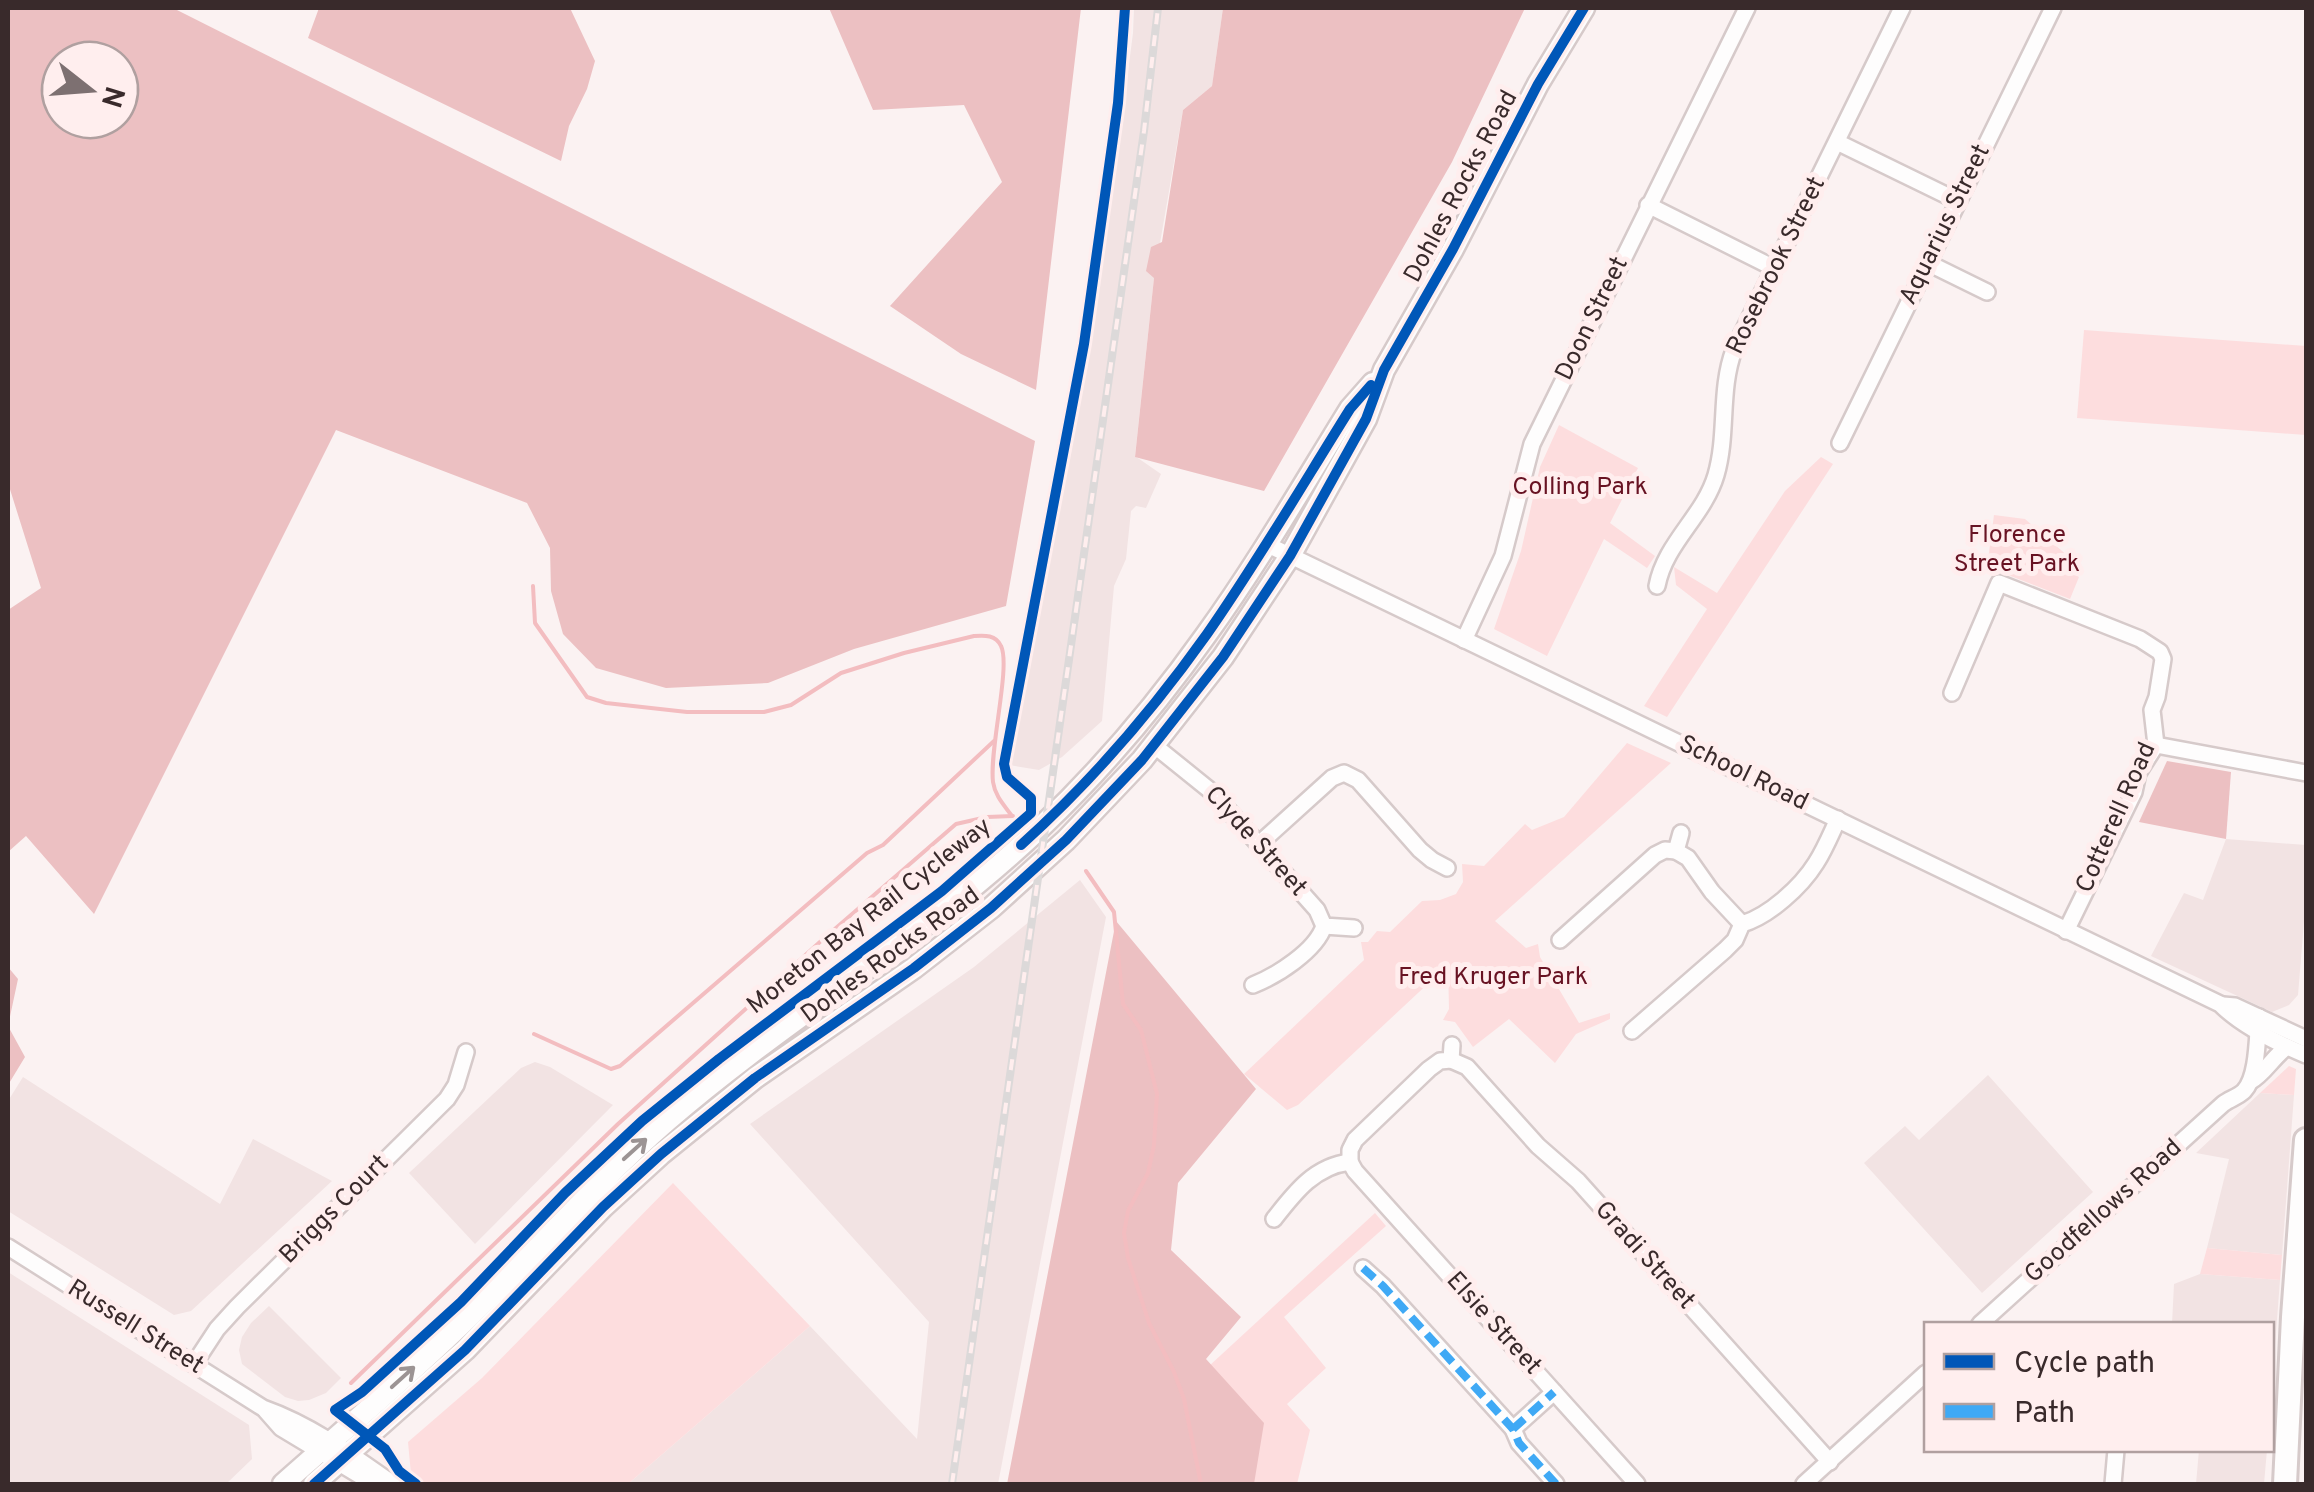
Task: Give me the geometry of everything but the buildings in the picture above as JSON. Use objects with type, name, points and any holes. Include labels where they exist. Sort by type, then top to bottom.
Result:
[{"type":"highway","points":[[2285,1484],[2306,1140]]},
{"type":"highway","points":[[2290,1380],[2298,1484]]},
{"type":"main road","name":"Dohles Rocks Road","points":[[283,1484],[334,1453],[465,1350],[590,1220],[660,1154],[754,1078],[942,947],[991,908],[1066,840],[1155,746],[1224,657],[1290,556],[1366,419],[1384,370],[1453,250],[1579,12]]},
{"type":"main road","name":"Dohles Rocks Road","points":[[314,1484],[334,1453],[604,1176],[706,1088],[941,913],[1042,826],[1097,770],[1154,704],[1206,634],[1350,409],[1384,370]]},
{"type":"street","name":"Doon Street","points":[[1464,640],[1500,564],[1532,444],[1746,8]]},
{"type":"street","name":"Rosebrook Street","points":[[1657,586],[1666,558],[1714,482],[1730,359],[1902,8]]},
{"type":"street","name":"Aquarius Street","points":[[1840,443],[2053,8]]},
{"type":"street","points":[[1837,142],[1958,201]]},
{"type":"street","points":[[1648,205],[1774,268]]},
{"type":"street","points":[[1928,263],[1986,292]]},
{"type":"street","name":"School Road","points":[[1266,544],[2066,931],[2220,1004],[2235,1006],[2287,1046],[2306,1055]]},
{"type":"street","name":"Cotterell Road","points":[[1952,693],[1999,583],[2155,646],[2160,652],[2163,660],[2152,710],[2156,745],[2138,773],[2134,792],[2066,931]]},
{"type":"street","points":[[2156,745],[2306,774]]},
{"type":"street","name":"Clyde Street","points":[[1155,746],[1212,792],[1318,910],[1324,926]]},
{"type":"street","points":[[1259,844],[1332,778],[1344,774],[1358,780],[1425,855],[1447,868]]},
{"type":"street","points":[[1632,1031],[1733,943],[1742,924],[1766,914],[1808,874],[1838,820]]},
{"type":"street","points":[[1676,851],[1681,833]]},
{"type":"street","points":[[1560,940],[1665,850],[1688,858],[1742,924]]},
{"type":"street","points":[[1252,985],[1282,971],[1320,937],[1324,926],[1354,928]]},
{"type":"street","points":[[2250,1082],[2254,1022]]},
{"type":"street","name":"School Road","points":[[2254,1022],[2306,1039]]},
{"type":"street","name":"Goodfellows Road","points":[[2229,1099],[2244,1069],[2254,1022]]},
{"type":"street","name":"Goodfellows Road","points":[[1982,1322],[2229,1099],[2258,1078],[2287,1046]]},
{"type":"street","name":"Briggs Court","points":[[194,1364],[237,1306],[447,1099],[466,1052]]},
{"type":"street","name":"Gradi Street","points":[[1350,1162],[1350,1150],[1359,1135],[1452,1052],[1547,1155],[1578,1181],[1830,1462]]},
{"type":"street","points":[[1274,1219],[1318,1172],[1330,1165],[1350,1162]]},
{"type":"street","name":"Elsie Street","points":[[1350,1162],[1637,1484]]},
{"type":"street","name":"Russell Street","points":[[8,1247],[263,1408],[288,1417],[334,1453]]},
{"type":"street","points":[[1362,1268],[1383,1286],[1513,1429],[1519,1444],[1556,1484]]},
{"type":"street","points":[[1804,1484],[1924,1375]]},
{"type":"street","points":[[1513,1429],[1554,1392]]},
{"type":"street","points":[[2113,1484],[2116,1452]]},
{"type":"street","points":[[334,1453],[374,1484]]},
{"type":"street","points":[[334,1453],[393,1484]]},
{"type":"shaded area","points":[[8,8],[173,8],[1035,441],[1006,606],[854,649],[768,683],[666,688],[596,668],[563,634],[551,591],[550,548],[527,503],[336,430],[94,914],[26,836],[8,852],[8,610],[41,588],[8,483]]},
{"type":"shaded area","points":[[319,8],[570,8],[595,61],[569,126],[561,161],[308,38]]},
{"type":"shaded area","points":[[829,8],[1081,8],[1036,390],[961,354],[890,306],[1002,182],[964,105],[873,110]]},
{"type":"shaded area","points":[[1134,8],[1223,8],[1212,86],[1183,110],[1154,278],[1135,456],[1161,474],[1146,508],[1136,506],[1131,511],[1126,559],[1114,586],[1102,721],[1062,757],[1039,770],[1009,765],[1077,401],[1118,149]]},
{"type":"shaded area","points":[[1223,8],[1525,8],[1452,162],[1264,491],[1135,457],[1154,278],[1146,271],[1151,247],[1162,242],[1183,110],[1212,86]]},
{"type":"shaded area","points":[[2167,761],[2231,772],[2226,839],[2139,822]]},
{"type":"shaded area","points":[[2226,839],[2306,845],[2298,995],[2289,1005],[2272,1012],[2151,956],[2184,893],[2203,900]]},
{"type":"shaded area","points":[[1080,880],[1106,917],[998,1484],[628,1484],[810,1326],[917,1439],[929,1322],[750,1124],[974,967]]},
{"type":"shaded area","points":[[1116,921],[1256,1089],[1178,1183],[1171,1250],[1241,1317],[1206,1359],[1264,1423],[1254,1484],[1007,1484]]},
{"type":"shaded area","points":[[8,967],[18,979],[8,1026]]},
{"type":"shaded area","points":[[8,1026],[25,1057],[8,1085]]},
{"type":"shaded area","points":[[535,1062],[613,1105],[475,1244],[409,1173],[521,1068]]},
{"type":"shaded area","points":[[1988,1075],[2093,1192],[1982,1293],[1864,1163],[1905,1126],[1919,1140]]},
{"type":"shaded area","points":[[23,1077],[220,1204],[253,1139],[332,1181],[191,1311],[174,1315],[8,1211],[8,1101]]},
{"type":"shaded area","points":[[2260,1093],[2294,1095],[2282,1255],[2207,1248],[2229,1159],[2196,1153]]},
{"type":"shaded area","points":[[8,1272],[249,1425],[252,1459],[226,1484],[8,1484]]},
{"type":"shaded area","points":[[2200,1274],[2280,1280],[2274,1359],[2274,1322],[2172,1322],[2174,1284]]},
{"type":"shaded area","points":[[269,1306],[341,1378],[326,1393],[309,1400],[285,1397],[242,1364],[242,1337]]},
{"type":"shaded area","points":[[2199,1452],[2267,1452],[2264,1484],[2196,1484]]},
{"type":"green space","points":[[2084,330],[2306,346],[2306,435],[2077,418]]},
{"type":"green space","name":"Colling Park","points":[[1559,425],[1638,468],[1610,523],[1655,556],[1647,568],[1604,539],[1547,656],[1494,629],[1521,551],[1540,467]]},
{"type":"green space","points":[[1821,457],[1833,464],[1667,717],[1644,706],[1707,609],[1676,585],[1674,567],[1717,593],[1785,491]]},
{"type":"green space","name":"Florence Street Park","points":[[1994,515],[2025,519],[2076,563],[2072,573],[2079,577],[2070,599],[1987,567]]},
{"type":"green space","name":"Fred Kruger Park","points":[[1627,743],[1671,763],[1495,921],[1526,948],[1538,944],[1540,957],[1579,1023],[1610,1013],[1610,1019],[1576,1034],[1555,1063],[1509,1019],[1473,1047],[1455,1022],[1443,1020],[1449,1009],[1448,965],[1298,1105],[1287,1110],[1244,1074],[1364,960],[1361,942],[1368,942],[1377,931],[1390,932],[1422,901],[1456,894],[1463,882],[1462,864],[1484,866],[1525,824],[1532,830],[1564,817]]},
{"type":"green space","points":[[2289,1066],[2296,1069],[2294,1095],[2260,1093]]},
{"type":"green space","points":[[673,1183],[810,1326],[628,1484],[426,1484],[411,1474],[408,1442],[482,1378]]},
{"type":"green space","points":[[1375,1213],[1386,1226],[1284,1317],[1326,1368],[1287,1404],[1310,1430],[1297,1484],[1224,1484],[1158,1413]]},
{"type":"green space","points":[[2207,1248],[2282,1255],[2280,1280],[2200,1274]]},
{"type":"waterway","points":[[533,586],[535,623],[587,697],[606,703],[687,712],[764,712],[791,705],[841,673],[974,636],[993,638],[999,642],[1003,656],[993,782],[1012,816]]},
{"type":"waterway","points":[[534,1034],[611,1069],[620,1066],[867,853],[883,845],[994,741]]},
{"type":"waterway","points":[[351,1383],[618,1124],[956,824],[1013,816]]},
{"type":"waterway","points":[[1086,871],[1114,912],[1123,1004],[1141,1030],[1157,1094],[1148,1173],[1128,1211],[1124,1233],[1128,1258],[1149,1323],[1184,1399],[1201,1484]]},
{"type":"railway","points":[[952,1484],[1144,131],[1158,8]]},
{"type":"marked path","points":[[1363,1268],[1513,1429],[1519,1443],[1556,1484]]},
{"type":"marked path","points":[[1513,1429],[1554,1392]]},
{"type":"cycle path","name":"Moreton Bay Rail Cycleway","points":[[416,1484],[399,1471],[385,1449],[335,1410],[362,1392],[461,1302],[565,1193],[642,1121],[942,891],[1031,813],[1031,798],[1007,777],[1004,764],[1084,344],[1118,103],[1125,8]]},
{"type":"cycle path","points":[[314,1484],[465,1350],[603,1207],[661,1154],[755,1078],[914,968],[991,908],[1066,840],[1142,760],[1223,657],[1290,556],[1366,419],[1384,370],[1453,249],[1538,84],[1584,8]]},
{"type":"cycle path","points":[[1021,845],[1096,771],[1186,662],[1244,579],[1350,409],[1371,385]]}]
